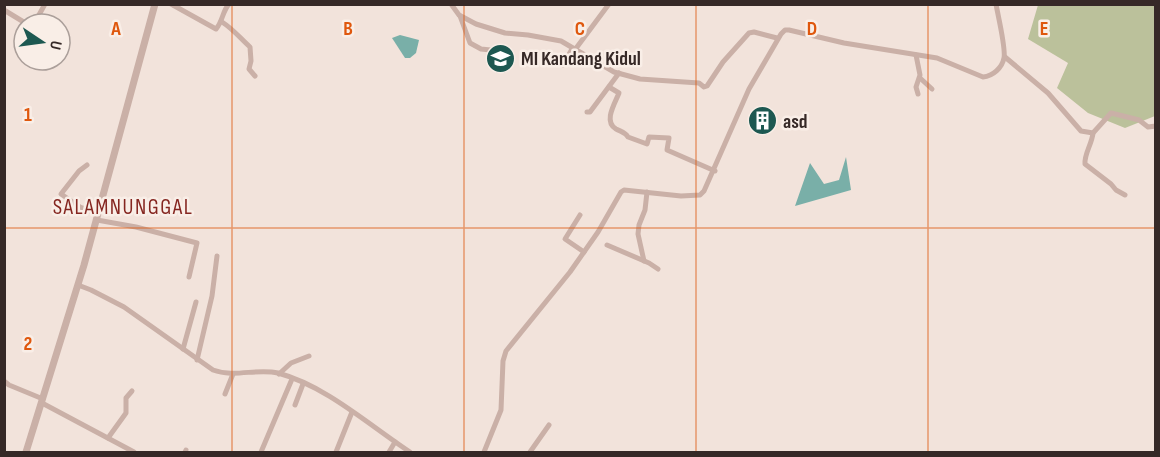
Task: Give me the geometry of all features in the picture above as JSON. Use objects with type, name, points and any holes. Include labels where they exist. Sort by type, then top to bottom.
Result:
[{"type":"street","points":[[27,453],[98,217],[155,4]]},
{"type":"street","points":[[171,4],[215,29],[222,22],[223,11],[229,4]]},
{"type":"street","points":[[451,4],[459,15],[470,43],[481,49],[500,51]]},
{"type":"street","points":[[563,65],[609,4]]},
{"type":"street","points":[[996,4],[1005,57],[1048,93],[1081,131],[1093,133]]},
{"type":"street","points":[[459,15],[498,32],[564,43],[573,50],[619,73],[640,80],[699,82],[704,87],[749,33],[754,32],[777,38]]},
{"type":"street","points":[[222,22],[232,28],[236,35],[250,47],[249,69],[255,76]]},
{"type":"street","points":[[484,453],[501,410],[503,361],[506,351],[560,286],[621,192],[624,190],[681,196],[700,195],[709,184],[715,171],[748,89],[777,38],[785,30],[844,43],[937,58],[983,77],[994,73],[1005,57]]},
{"type":"street","points":[[916,55],[920,78],[916,87],[918,94]]},
{"type":"street","points":[[587,112],[590,112],[619,73]]},
{"type":"street","points":[[920,78],[932,89]]},
{"type":"street","points":[[609,87],[619,93],[610,115],[610,124],[613,127],[626,133],[628,137],[647,144],[649,137],[669,138],[668,150],[715,171]]},
{"type":"street","points":[[1125,195],[1085,164],[1084,159],[1090,149],[1093,133],[1111,113],[1139,120],[1148,127],[1155,126]]},
{"type":"street","points":[[87,165],[79,171],[61,194],[98,217],[197,243],[189,277]]},
{"type":"street","points":[[644,261],[638,234],[645,210],[647,192]]},
{"type":"street","points":[[580,215],[565,239],[584,252]]},
{"type":"street","points":[[607,245],[658,269]]},
{"type":"street","points":[[197,360],[212,296],[217,256]]},
{"type":"street","points":[[78,285],[124,307],[216,372],[279,374],[292,379],[330,397],[410,453]]},
{"type":"street","points":[[183,349],[196,302]]},
{"type":"street","points":[[279,374],[291,363],[309,356]]},
{"type":"street","points":[[225,394],[233,374]]},
{"type":"street","points":[[261,453],[292,379]]},
{"type":"street","points":[[4,381],[134,453]]},
{"type":"street","points":[[295,405],[303,384]]},
{"type":"street","points":[[108,438],[126,413],[126,398],[132,391]]},
{"type":"street","points":[[336,453],[351,412]]},
{"type":"street","points":[[530,453],[549,425]]},
{"type":"street","points":[[389,453],[395,442]]},
{"type":"street","points":[[118,453],[121,445]]},
{"type":"green space","points":[[1038,5],[1155,5],[1155,116],[1125,128],[1088,113],[1057,88],[1068,63],[1028,39]]},
{"type":"water","points":[[400,35],[419,40],[416,53],[410,58],[405,58],[392,38]]},
{"type":"water","points":[[846,157],[851,190],[795,206],[810,163],[824,184],[839,180]]},
{"type":"place","name":"MI Kandang Kidul","points":[[500,58]]},
{"type":"place","name":"asd","points":[[762,121]]},
{"type":"district","name":"SALAMNUNGGAL","points":[[123,206]]}]
